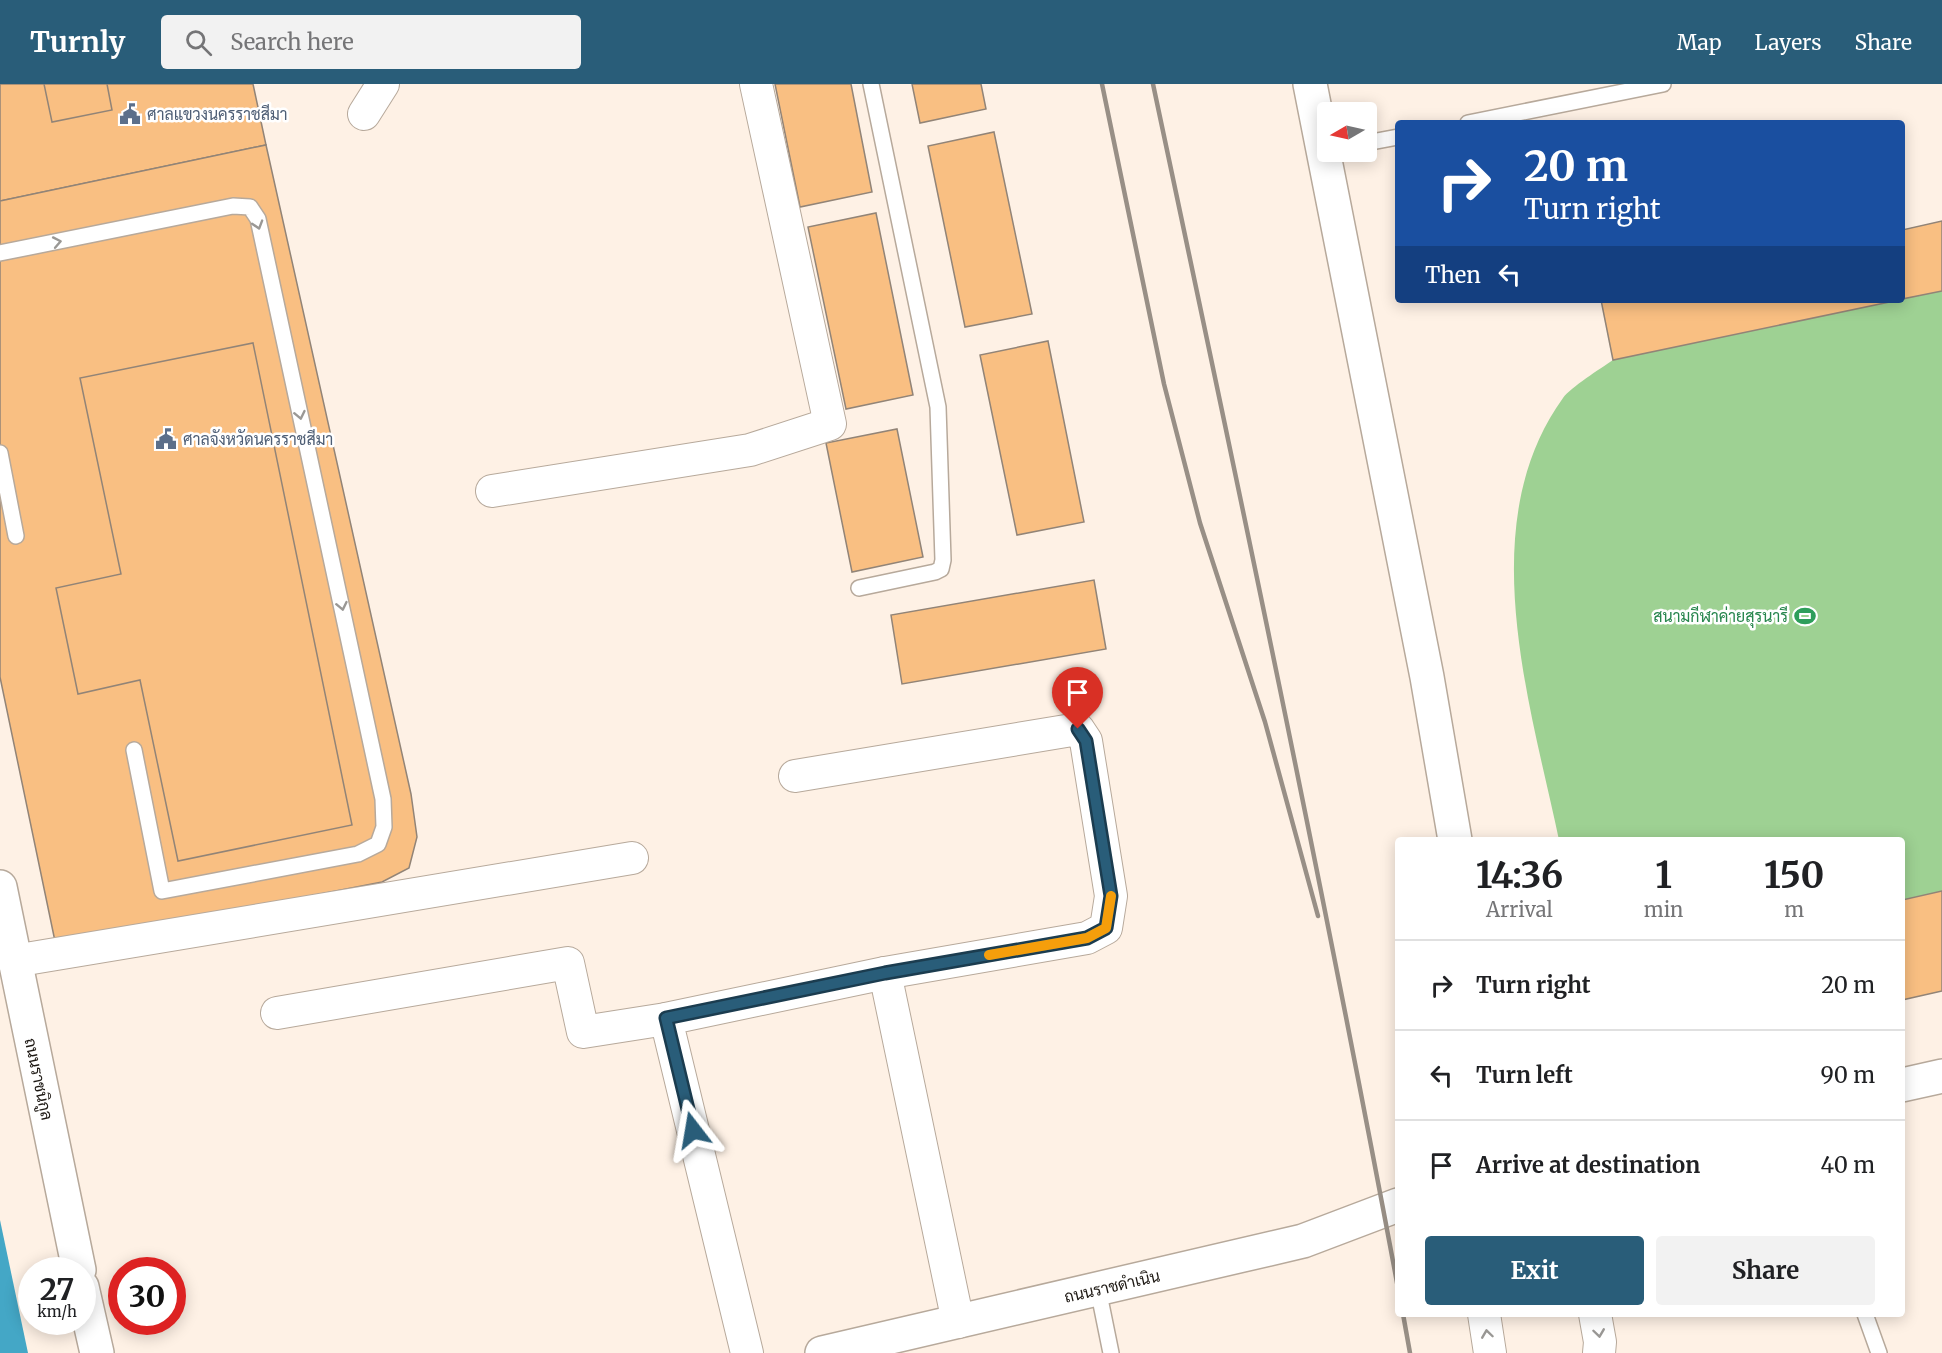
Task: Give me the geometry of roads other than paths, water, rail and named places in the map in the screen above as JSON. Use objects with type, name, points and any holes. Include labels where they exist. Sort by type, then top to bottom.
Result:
[{"type":"street","points":[[364,114],[383,84]]},
{"type":"street","points":[[492,491],[750,450],[830,424],[756,84]]},
{"type":"street","points":[[1310,84],[1317,113]]},
{"type":"street","points":[[1328,162],[1427,677],[1454,837]]},
{"type":"street","points":[[277,1013],[568,963],[583,1032],[666,1018],[885,973],[1087,938],[1106,928],[1111,896],[1086,741],[1078,729],[795,776]]},
{"type":"street","points":[[14,961],[632,858]]},
{"type":"street","name":"ถนนราชนิกูล","points":[[0,887],[76,1257]]},
{"type":"street","points":[[885,973],[958,1322]]},
{"type":"street","points":[[666,1018],[747,1353]]},
{"type":"street","points":[[1905,1084],[1942,1076]]},
{"type":"street","name":"ถนนราชดำเนิน","points":[[822,1353],[1303,1241],[1395,1206]]},
{"type":"street","points":[[1484,1317],[1490,1353]]},
{"type":"street","points":[[1596,1317],[1600,1342],[1599,1353]]},
{"type":"street","points":[[93,1335],[97,1353]]},
{"type":"lane","points":[[860,588],[935,572],[941,569],[943,560],[938,407],[871,84]]},
{"type":"lane","points":[[1483,120],[1663,84]]},
{"type":"lane","points":[[1377,141],[1395,138]]},
{"type":"lane","points":[[0,253],[233,206],[250,207],[258,219],[383,799],[384,827],[378,844],[358,854],[162,891],[134,750]]},
{"type":"lane","points":[[0,453],[16,536]]},
{"type":"lane","points":[[1098,1289],[1111,1353]]},
{"type":"lane","points":[[1866,1317],[1879,1353]]},
{"type":"water","points":[[0,1220],[18,1306],[18,1335],[24,1335],[28,1353],[0,1353]]},
{"type":"railway","points":[[1102,84],[1164,384],[1200,523],[1265,722],[1318,916]]},
{"type":"railway","points":[[1153,84],[1310,836],[1395,1272]]},
{"type":"railway","points":[[1404,1317],[1410,1353]]},
{"type":"place","name":"ศาลแขวงนครราชสีมา","points":[[130,114]]},
{"type":"place","name":"ศาลจังหวัดนครราชสีมา","points":[[166,439]]},
{"type":"place","name":"สนามกีฬาค่ายสุรนารี","points":[[1805,616]]}]
